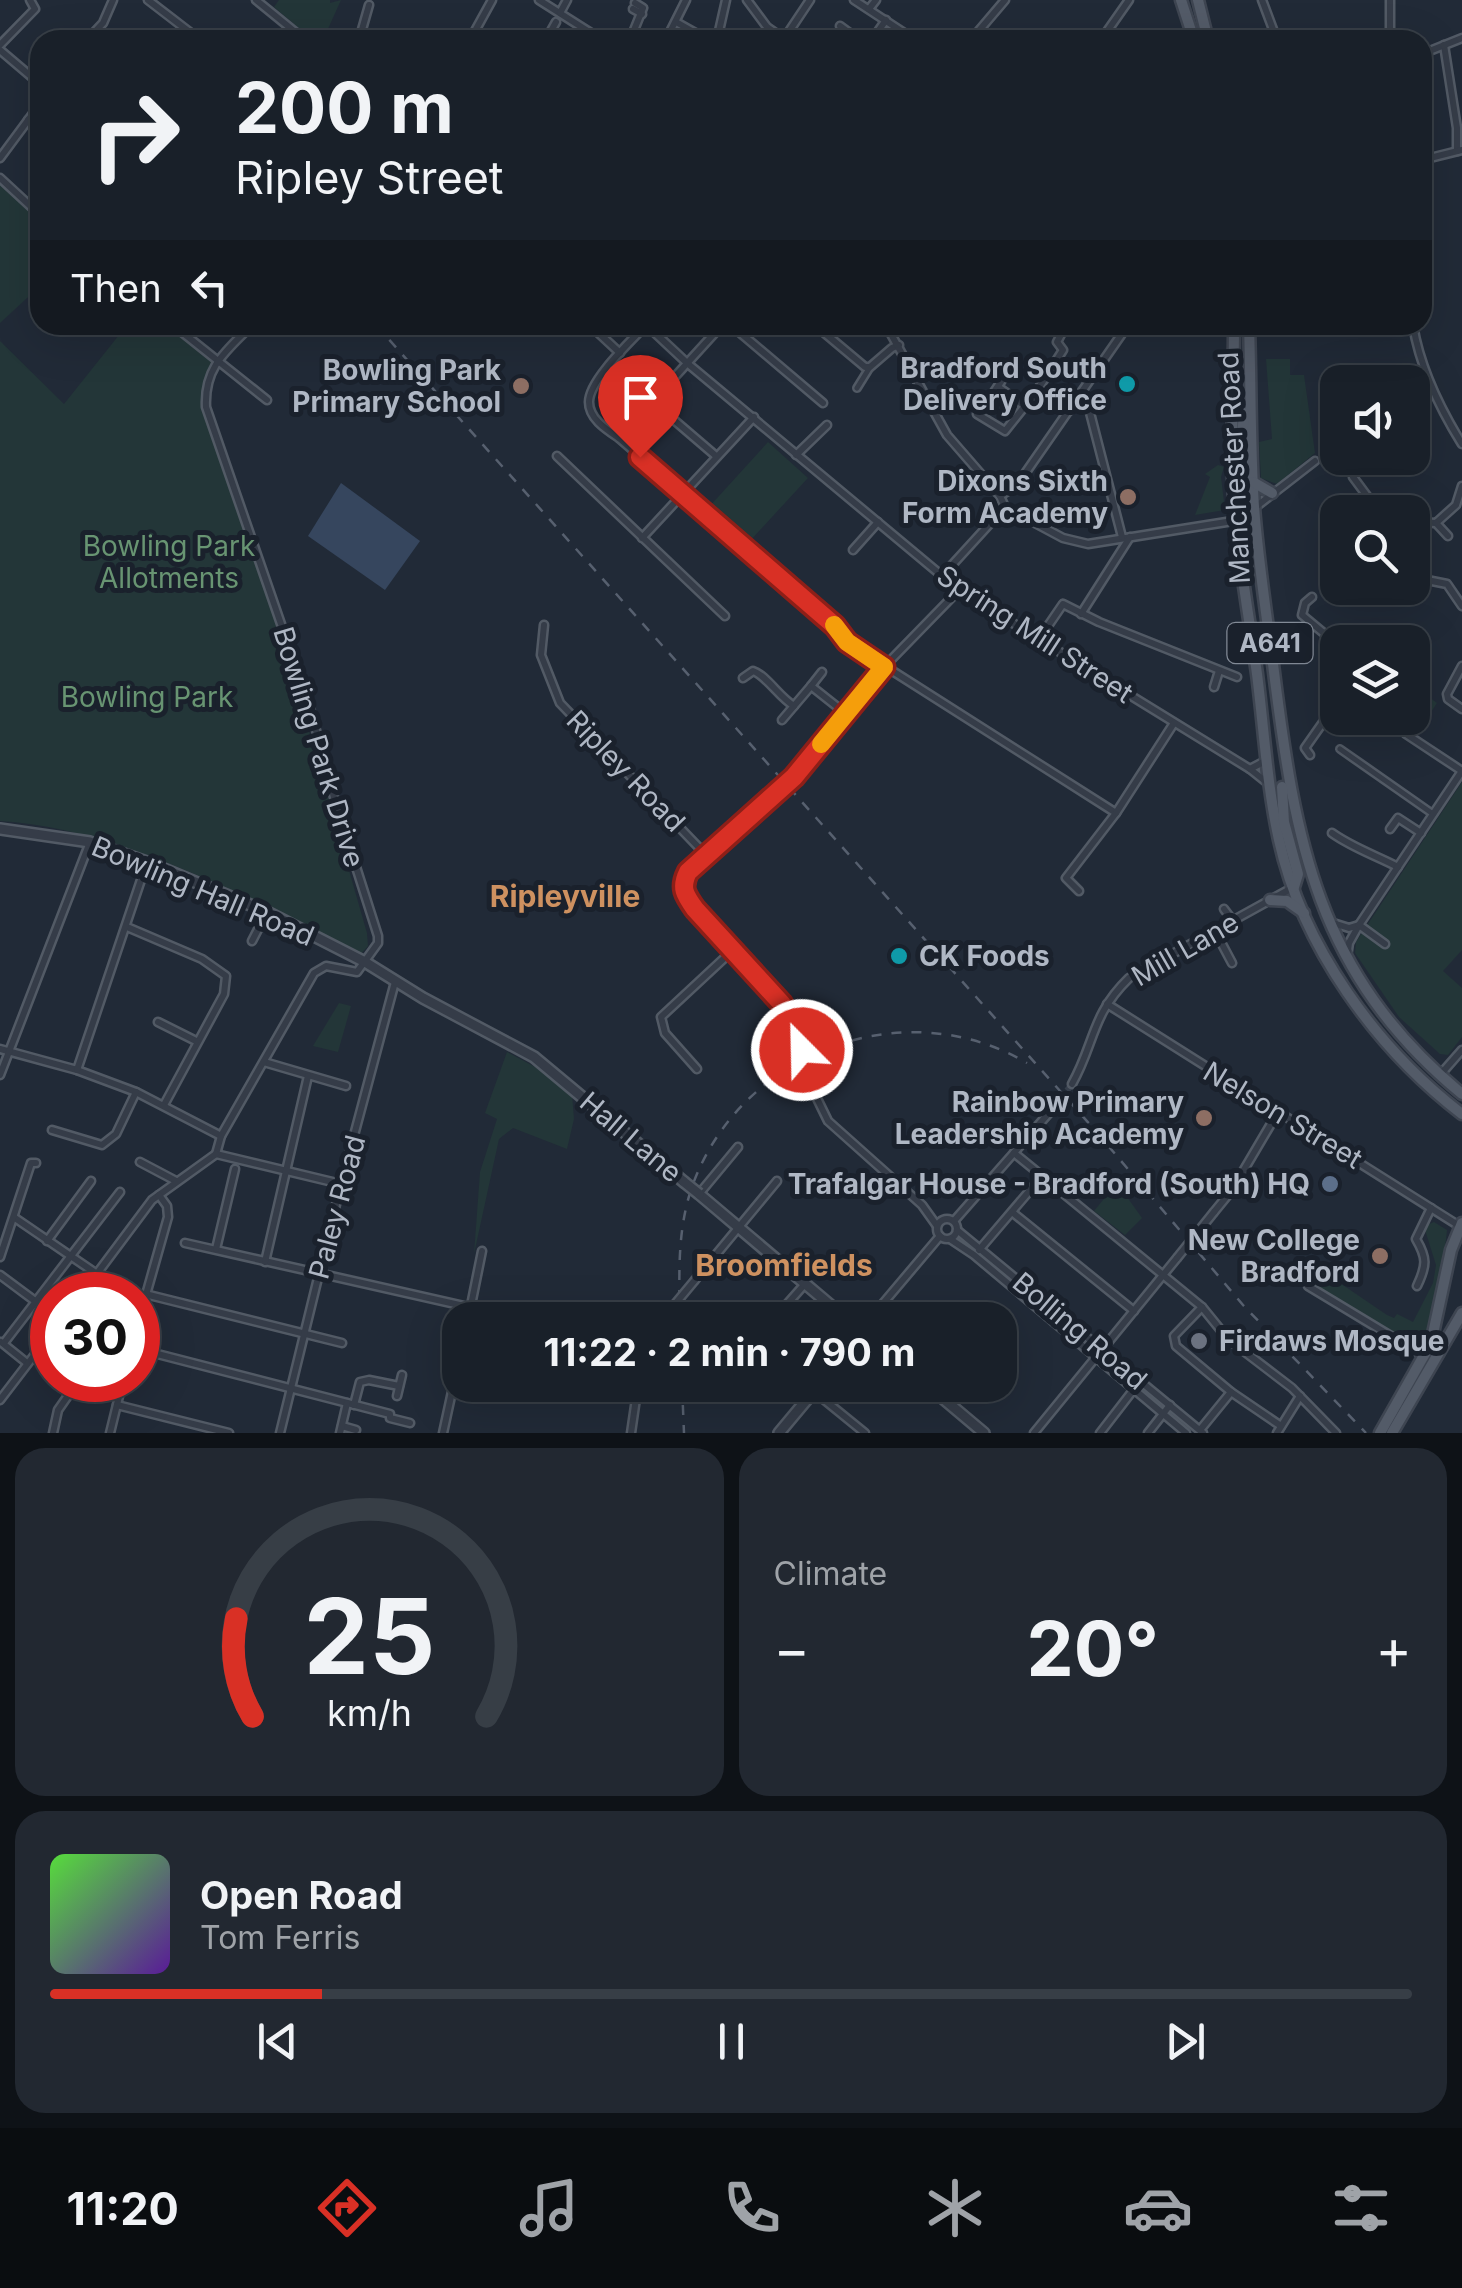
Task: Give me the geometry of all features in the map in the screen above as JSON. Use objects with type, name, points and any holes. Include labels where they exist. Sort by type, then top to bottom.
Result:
[{"type":"main road","points":[[1181,0],[1191,30]]},
{"type":"main road","points":[[1198,0],[1206,30]]},
{"type":"main road","name":"Manchester Road","points":[[1234,335],[1232,452],[1236,522],[1279,841],[1294,887],[1322,949],[1382,1037],[1418,1076],[1462,1114]]},
{"type":"main road","name":"Manchester Road","points":[[1257,335],[1250,394],[1254,508],[1295,816],[1314,884],[1347,957],[1392,1023],[1462,1094]]},
{"type":"main road","points":[[1236,522],[1243,507],[1240,460],[1244,407],[1250,394]]},
{"type":"main road","points":[[1253,482],[1272,493]]},
{"type":"main road","points":[[1243,569],[1248,556],[1246,524],[1254,508]]},
{"type":"main road","points":[[1284,746],[1280,762],[1284,822],[1298,874],[1294,887],[1314,884]]},
{"type":"main road","points":[[1270,900],[1287,901],[1305,913]]},
{"type":"main road","points":[[1429,1359],[1452,1250],[1462,1227]]},
{"type":"main road","points":[[1392,1433],[1429,1359],[1462,1312]]},
{"type":"main road","points":[[1380,1433],[1422,1372]]},
{"type":"street","points":[[30,0],[35,9],[0,48],[30,75]]},
{"type":"street","points":[[97,30],[113,0]]},
{"type":"street","points":[[148,0],[187,30]]},
{"type":"street","points":[[256,0],[292,30]]},
{"type":"street","points":[[476,30],[492,0]]},
{"type":"street","points":[[540,0],[586,30]]},
{"type":"street","points":[[552,30],[567,0]]},
{"type":"street","points":[[672,30],[686,0]]},
{"type":"street","points":[[719,30],[726,0]]},
{"type":"street","points":[[747,0],[771,30]]},
{"type":"street","points":[[790,30],[810,0]]},
{"type":"street","points":[[854,0],[900,30]]},
{"type":"street","points":[[870,9],[876,0]]},
{"type":"street","points":[[980,30],[1005,0]]},
{"type":"street","points":[[1108,30],[1128,0]]},
{"type":"street","points":[[1262,0],[1273,30]]},
{"type":"street","points":[[1390,0],[1390,30]]},
{"type":"street","points":[[362,30],[370,3]]},
{"type":"street","points":[[632,30],[638,8]]},
{"type":"street","points":[[879,30],[886,20]]},
{"type":"street","points":[[676,22],[690,30]]},
{"type":"street","points":[[840,26],[845,30]]},
{"type":"street","points":[[1432,50],[1462,38]]},
{"type":"street","points":[[1432,158],[1459,151],[1458,108],[1444,45]]},
{"type":"street","points":[[0,158],[30,117]]},
{"type":"street","points":[[0,178],[30,206]]},
{"type":"street","points":[[186,335],[267,400]]},
{"type":"street","points":[[218,361],[243,335]]},
{"type":"street","points":[[601,335],[620,353]]},
{"type":"street","points":[[639,335],[600,378],[589,402],[593,416],[604,429],[835,626],[847,642],[1116,813]]},
{"type":"street","name":"Spring Mill Street","points":[[658,335],[796,456],[959,590],[1250,769],[1271,786]]},
{"type":"street","points":[[619,438],[713,335]]},
{"type":"street","points":[[743,335],[823,404]]},
{"type":"street","points":[[827,335],[870,367]]},
{"type":"street","points":[[892,335],[948,435],[1005,507],[1076,544],[1236,522],[1315,461]]},
{"type":"street","points":[[985,406],[980,415],[1005,431],[1066,349],[1057,342],[1061,335]]},
{"type":"street","points":[[1000,496],[1017,485],[1121,335]]},
{"type":"street","points":[[1415,335],[1432,389],[1462,444]]},
{"type":"street","points":[[858,388],[870,367],[899,346]]},
{"type":"street","name":"Bowling Park Drive","points":[[218,361],[208,380],[206,407],[306,695],[334,800],[378,936],[378,944],[365,962]]},
{"type":"street","points":[[992,395],[1010,368]]},
{"type":"street","points":[[998,387],[1025,406]]},
{"type":"street","points":[[1038,388],[1069,411]]},
{"type":"street","points":[[1078,398],[1088,405],[1126,537],[1081,614]]},
{"type":"street","points":[[653,402],[717,457]]},
{"type":"street","points":[[642,538],[754,417]]},
{"type":"street","points":[[796,456],[827,425]]},
{"type":"street","points":[[557,456],[725,616]]},
{"type":"street","points":[[1353,477],[1366,495]]},
{"type":"street","points":[[1430,523],[1436,523],[1456,506],[1462,486]]},
{"type":"street","points":[[942,576],[1005,507]]},
{"type":"street","points":[[1015,526],[1024,516]]},
{"type":"street","points":[[853,550],[878,522]]},
{"type":"street","points":[[1436,523],[1448,536]]},
{"type":"street","points":[[1430,581],[1447,584],[1462,606]]},
{"type":"street","points":[[707,856],[794,777],[884,667],[959,590]]},
{"type":"street","points":[[1312,596],[1304,602],[1301,618],[1320,632]]},
{"type":"street","points":[[1040,640],[1063,604],[1237,677]]},
{"type":"street","name":"Ripley Road","points":[[544,625],[540,655],[560,703],[707,856]]},
{"type":"street","points":[[1462,666],[1447,689],[1448,699],[1462,709]]},
{"type":"street","points":[[743,678],[753,670],[759,672],[774,692],[794,706]]},
{"type":"street","points":[[1214,687],[1219,671]]},
{"type":"street","points":[[782,720],[822,672]]},
{"type":"street","points":[[811,686],[845,714]]},
{"type":"street","points":[[1079,891],[1066,878],[1116,813],[1174,723]]},
{"type":"street","points":[[1310,756],[1305,748],[1320,727]]},
{"type":"street","points":[[1347,957],[1349,943],[1359,925],[1462,771],[1408,735]]},
{"type":"street","points":[[1340,748],[1434,814]]},
{"type":"street","points":[[1250,769],[1268,760]]},
{"type":"street","points":[[1390,829],[1398,818],[1421,833]]},
{"type":"street","name":"Bowling Hall Road","points":[[0,829],[90,842],[147,862],[267,912],[396,982]]},
{"type":"street","points":[[1332,834],[1355,850],[1398,867]]},
{"type":"street","points":[[0,1075],[90,842]]},
{"type":"street","name":"Bolling Road","points":[[707,856],[688,872],[683,882],[686,896],[782,1004],[802,1050],[806,1076],[828,1121],[928,1211],[938,1226]]},
{"type":"street","points":[[77,1070],[147,862]]},
{"type":"street","name":"Mill Lane","points":[[1072,1084],[1095,1024],[1106,1004],[1129,978],[1294,887]]},
{"type":"street","points":[[1224,909],[1233,922]]},
{"type":"street","points":[[252,941],[267,912]]},
{"type":"street","points":[[1328,919],[1342,927],[1359,925],[1385,944]]},
{"type":"street","points":[[127,927],[202,960],[226,976],[224,994],[164,1105]]},
{"type":"street","points":[[1215,932],[1232,962]]},
{"type":"street","points":[[697,1069],[665,1033],[661,1018],[733,950]]},
{"type":"street","points":[[98,1272],[159,1195],[216,1154],[221,1136],[314,973],[326,966],[357,972],[365,962]]},
{"type":"street","name":"Hall Lane","points":[[396,982],[534,1057],[826,1302]]},
{"type":"street","name":"Paley Road","points":[[280,1433],[340,1184],[396,982]]},
{"type":"street","name":"Nelson Street","points":[[1106,1004],[1462,1227]]},
{"type":"street","points":[[158,1022],[196,1041]]},
{"type":"street","points":[[0,1049],[77,1070],[136,1092],[221,1136]]},
{"type":"street","points":[[1440,1075],[1462,1050]]},
{"type":"street","points":[[264,1062],[346,1086]]},
{"type":"street","points":[[265,1262],[308,1076]]},
{"type":"street","points":[[51,1130],[102,1145],[116,1134],[136,1092]]},
{"type":"street","points":[[940,1236],[950,1238],[953,1223],[1056,1105]]},
{"type":"street","points":[[1034,1433],[1232,1190],[1278,1112]]},
{"type":"street","points":[[699,1194],[738,1148]]},
{"type":"street","points":[[216,1154],[340,1184]]},
{"type":"street","points":[[1014,1154],[1202,1307],[1228,1339],[1300,1396],[1336,1433]]},
{"type":"street","points":[[140,1162],[176,1181]]},
{"type":"street","points":[[0,1257],[31,1163],[36,1163]]},
{"type":"street","points":[[216,1250],[235,1169]]},
{"type":"street","points":[[977,1252],[1043,1175]]},
{"type":"street","points":[[47,1241],[92,1180]]},
{"type":"street","points":[[677,1302],[778,1181]]},
{"type":"street","points":[[58,1272],[120,1192]]},
{"type":"street","points":[[152,1272],[168,1218],[167,1206],[159,1195]]},
{"type":"street","points":[[1417,1286],[1426,1257],[1416,1238],[1430,1208]]},
{"type":"street","name":"Bolling Road","points":[[928,1211],[953,1223],[977,1252],[1186,1433]]},
{"type":"street","points":[[1012,1212],[1134,1311]]},
{"type":"street","points":[[15,1218],[93,1272]]},
{"type":"street","points":[[940,1236],[938,1226],[953,1223]]},
{"type":"street","points":[[884,1302],[940,1236]]},
{"type":"street","name":"Bolling Road","points":[[950,1238],[977,1252],[1102,1349],[1200,1432]]},
{"type":"street","points":[[186,1243],[442,1303]]},
{"type":"street","points":[[471,1302],[482,1251]]},
{"type":"street","points":[[0,1274],[30,1297]]},
{"type":"street","points":[[788,1302],[804,1284]]},
{"type":"street","points":[[1308,1286],[1429,1359]]},
{"type":"street","points":[[160,1298],[342,1343]]},
{"type":"street","points":[[27,1363],[2,1342],[30,1307]]},
{"type":"street","points":[[1202,1307],[1174,1336],[1174,1342],[1279,1430],[1300,1396]]},
{"type":"street","points":[[160,1355],[410,1422]]},
{"type":"street","points":[[0,1400],[30,1359]]},
{"type":"street","points":[[397,1396],[402,1374]]},
{"type":"street","points":[[1100,1433],[1140,1380]]},
{"type":"street","points":[[356,1430],[341,1429],[360,1382],[400,1386]]},
{"type":"street","points":[[1200,1432],[1230,1392]]},
{"type":"street","points":[[53,1433],[64,1402]]},
{"type":"street","points":[[443,1433],[450,1402]]},
{"type":"street","points":[[632,1433],[636,1402]]},
{"type":"street","points":[[780,1433],[802,1402]]},
{"type":"street","points":[[830,1402],[865,1433]]},
{"type":"street","points":[[945,1402],[977,1431]]},
{"type":"street","points":[[110,1433],[117,1404],[198,1429],[229,1433]]},
{"type":"street","points":[[1148,1433],[1170,1405]]},
{"type":"green space","points":[[279,0],[341,0],[328,30],[301,30],[274,7]]},
{"type":"green space","points":[[0,176],[30,205],[30,295],[0,323]]},
{"type":"green space","name":"Bowling Park","points":[[119,335],[186,335],[218,361],[209,372],[206,407],[257,550],[367,933],[368,946],[359,956],[276,912],[138,852],[92,837],[0,821],[0,341],[64,404]]},
{"type":"green space","points":[[1266,359],[1290,359],[1290,375],[1304,375],[1315,453],[1277,484],[1261,478],[1259,442],[1272,439]]},
{"type":"green space","points":[[768,442],[808,478],[749,542],[708,508]]},
{"type":"green space","points":[[1218,465],[1224,467],[1221,477],[1225,510],[1195,515],[1210,477],[1205,474]]},
{"type":"green space","points":[[1462,782],[1462,950],[1443,971],[1462,988],[1462,1037],[1448,1055],[1440,1054],[1399,1017],[1355,953],[1356,942]]},
{"type":"green space","points":[[339,1003],[351,1006],[338,1052],[313,1046]]},
{"type":"green space","points":[[507,1052],[554,1077],[572,1094],[574,1119],[567,1149],[513,1128],[499,1139],[474,1254],[480,1172],[497,1119],[485,1113]]},
{"type":"green space","points":[[1117,1183],[1142,1218],[1125,1235],[1094,1211]]},
{"type":"green space","points":[[1434,1222],[1447,1230],[1446,1240],[1432,1318],[1422,1341],[1401,1338],[1313,1285],[1316,1278],[1306,1273],[1312,1264],[1387,1315],[1394,1318],[1397,1314],[1413,1322],[1433,1283],[1436,1265],[1425,1230]]},
{"type":"water","points":[[341,483],[420,541],[385,590],[308,536]]},
{"type":"tunnel","points":[[1056,1105],[1072,1084]]},
{"type":"railway","points":[[385,335],[1094,1129],[1243,1305],[1366,1433]]},
{"type":"railway","points":[[680,1302],[682,1234],[693,1184],[716,1138],[749,1099],[788,1068],[833,1047],[881,1035],[930,1033],[980,1042],[1027,1063]]},
{"type":"railway","points":[[683,1402],[684,1433]]},
{"type":"slow traffic","points":[[821,744],[884,667],[847,642],[834,625]]},
{"type":"place","name":"Bradford South Delivery Office","points":[[1127,384]]},
{"type":"place","name":"Bowling Park Primary School","points":[[521,386]]},
{"type":"place","name":"Dixons Sixth Form Academy","points":[[1128,497]]},
{"type":"place","name":"CK Foods","points":[[899,956]]},
{"type":"place","name":"Rainbow Primary Leadership Academy","points":[[1204,1118]]},
{"type":"place","name":"Trafalgar House - Bradford (South) HQ","points":[[1330,1184]]},
{"type":"place","name":"New College Bradford","points":[[1380,1256]]},
{"type":"place","name":"Firdaws Mosque","points":[[1199,1341]]},
{"type":"district","name":"Ripleyville","points":[[565,897]]},
{"type":"district","name":"Broomfields","points":[[784,1266]]},
{"type":"route","points":[[640,457],[835,626],[847,642],[884,667],[794,777],[688,872],[683,882],[695,909],[782,1004],[802,1050]]},
{"type":"park label","name":"Bowling Park Allotments","points":[[169,562]]}]
